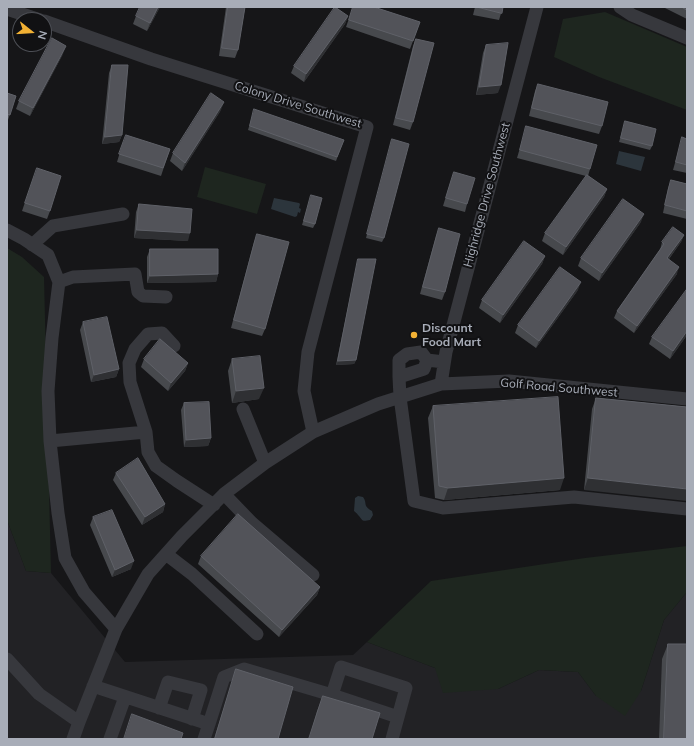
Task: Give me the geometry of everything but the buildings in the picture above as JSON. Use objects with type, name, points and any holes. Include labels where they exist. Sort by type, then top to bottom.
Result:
[{"type":"street","name":"Highridge Drive Southwest","points":[[441,384],[446,352],[537,7]]},
{"type":"street","points":[[620,7],[632,15],[687,38]]},
{"type":"street","name":"Colony Drive Southwest","points":[[52,25],[151,59],[367,127],[308,352],[304,391],[313,432]]},
{"type":"street","points":[[32,245],[53,226],[123,214]]},
{"type":"street","points":[[7,230],[48,256],[59,282],[52,338],[48,391],[50,441],[58,513],[65,558],[84,592],[116,628]]},
{"type":"street","points":[[59,282],[73,277],[135,274],[138,292],[143,296],[166,297]]},
{"type":"street","points":[[174,346],[162,333],[148,334],[135,349],[129,363],[130,382],[146,432],[148,452],[156,466],[214,504]]},
{"type":"street","points":[[444,362],[427,360],[421,352],[407,354],[399,360],[400,397],[414,501],[443,508],[574,497],[687,509]]},
{"type":"street","points":[[399,377],[424,370],[427,360]]},
{"type":"street","name":"Golf Road Southwest","points":[[73,739],[116,628],[148,574],[182,536],[224,494],[265,463],[313,432],[378,404],[441,384],[509,381],[687,399]]},
{"type":"street","points":[[243,409],[265,463]]},
{"type":"street","points":[[50,441],[146,432]]},
{"type":"street","points":[[224,494],[252,523],[313,575]]},
{"type":"street","points":[[166,554],[192,574],[257,634]]},
{"type":"street","points":[[7,659],[40,694],[79,722]]},
{"type":"street","points":[[332,695],[341,667],[406,688],[392,739]]},
{"type":"street","points":[[204,739],[224,677],[244,669],[332,695],[398,717]]},
{"type":"street","points":[[159,708],[168,682],[201,690],[192,719]]},
{"type":"street","points":[[93,686],[209,724]]},
{"type":"street","points":[[110,739],[125,697]]},
{"type":"shaded area","points":[[605,12],[687,47],[687,110],[599,77],[554,57],[563,19]]},
{"type":"shaded area","points":[[619,151],[645,157],[641,171],[616,164]]},
{"type":"shaded area","points":[[205,167],[266,184],[257,214],[197,197]]},
{"type":"shaded area","points":[[274,198],[299,203],[299,208],[301,209],[300,213],[298,212],[297,216],[295,217],[271,209]]},
{"type":"shaded area","points":[[7,248],[22,257],[44,277],[51,573],[26,571],[7,520]]},
{"type":"shaded area","points":[[358,496],[363,497],[366,506],[372,511],[373,515],[370,520],[362,520],[354,511],[355,498]]},
{"type":"shaded area","points":[[7,520],[26,571],[51,573],[125,662],[353,655],[367,642],[435,668],[498,689],[539,670],[578,672],[596,696],[641,691],[664,620],[687,592],[687,739],[7,739]]},
{"type":"shaded area","points":[[687,546],[687,592],[664,620],[641,691],[625,716],[596,696],[578,672],[539,670],[498,689],[443,693],[435,668],[367,642],[431,581],[585,558]]},
{"type":"place","name":"Discount Food Mart","points":[[414,335]]}]
